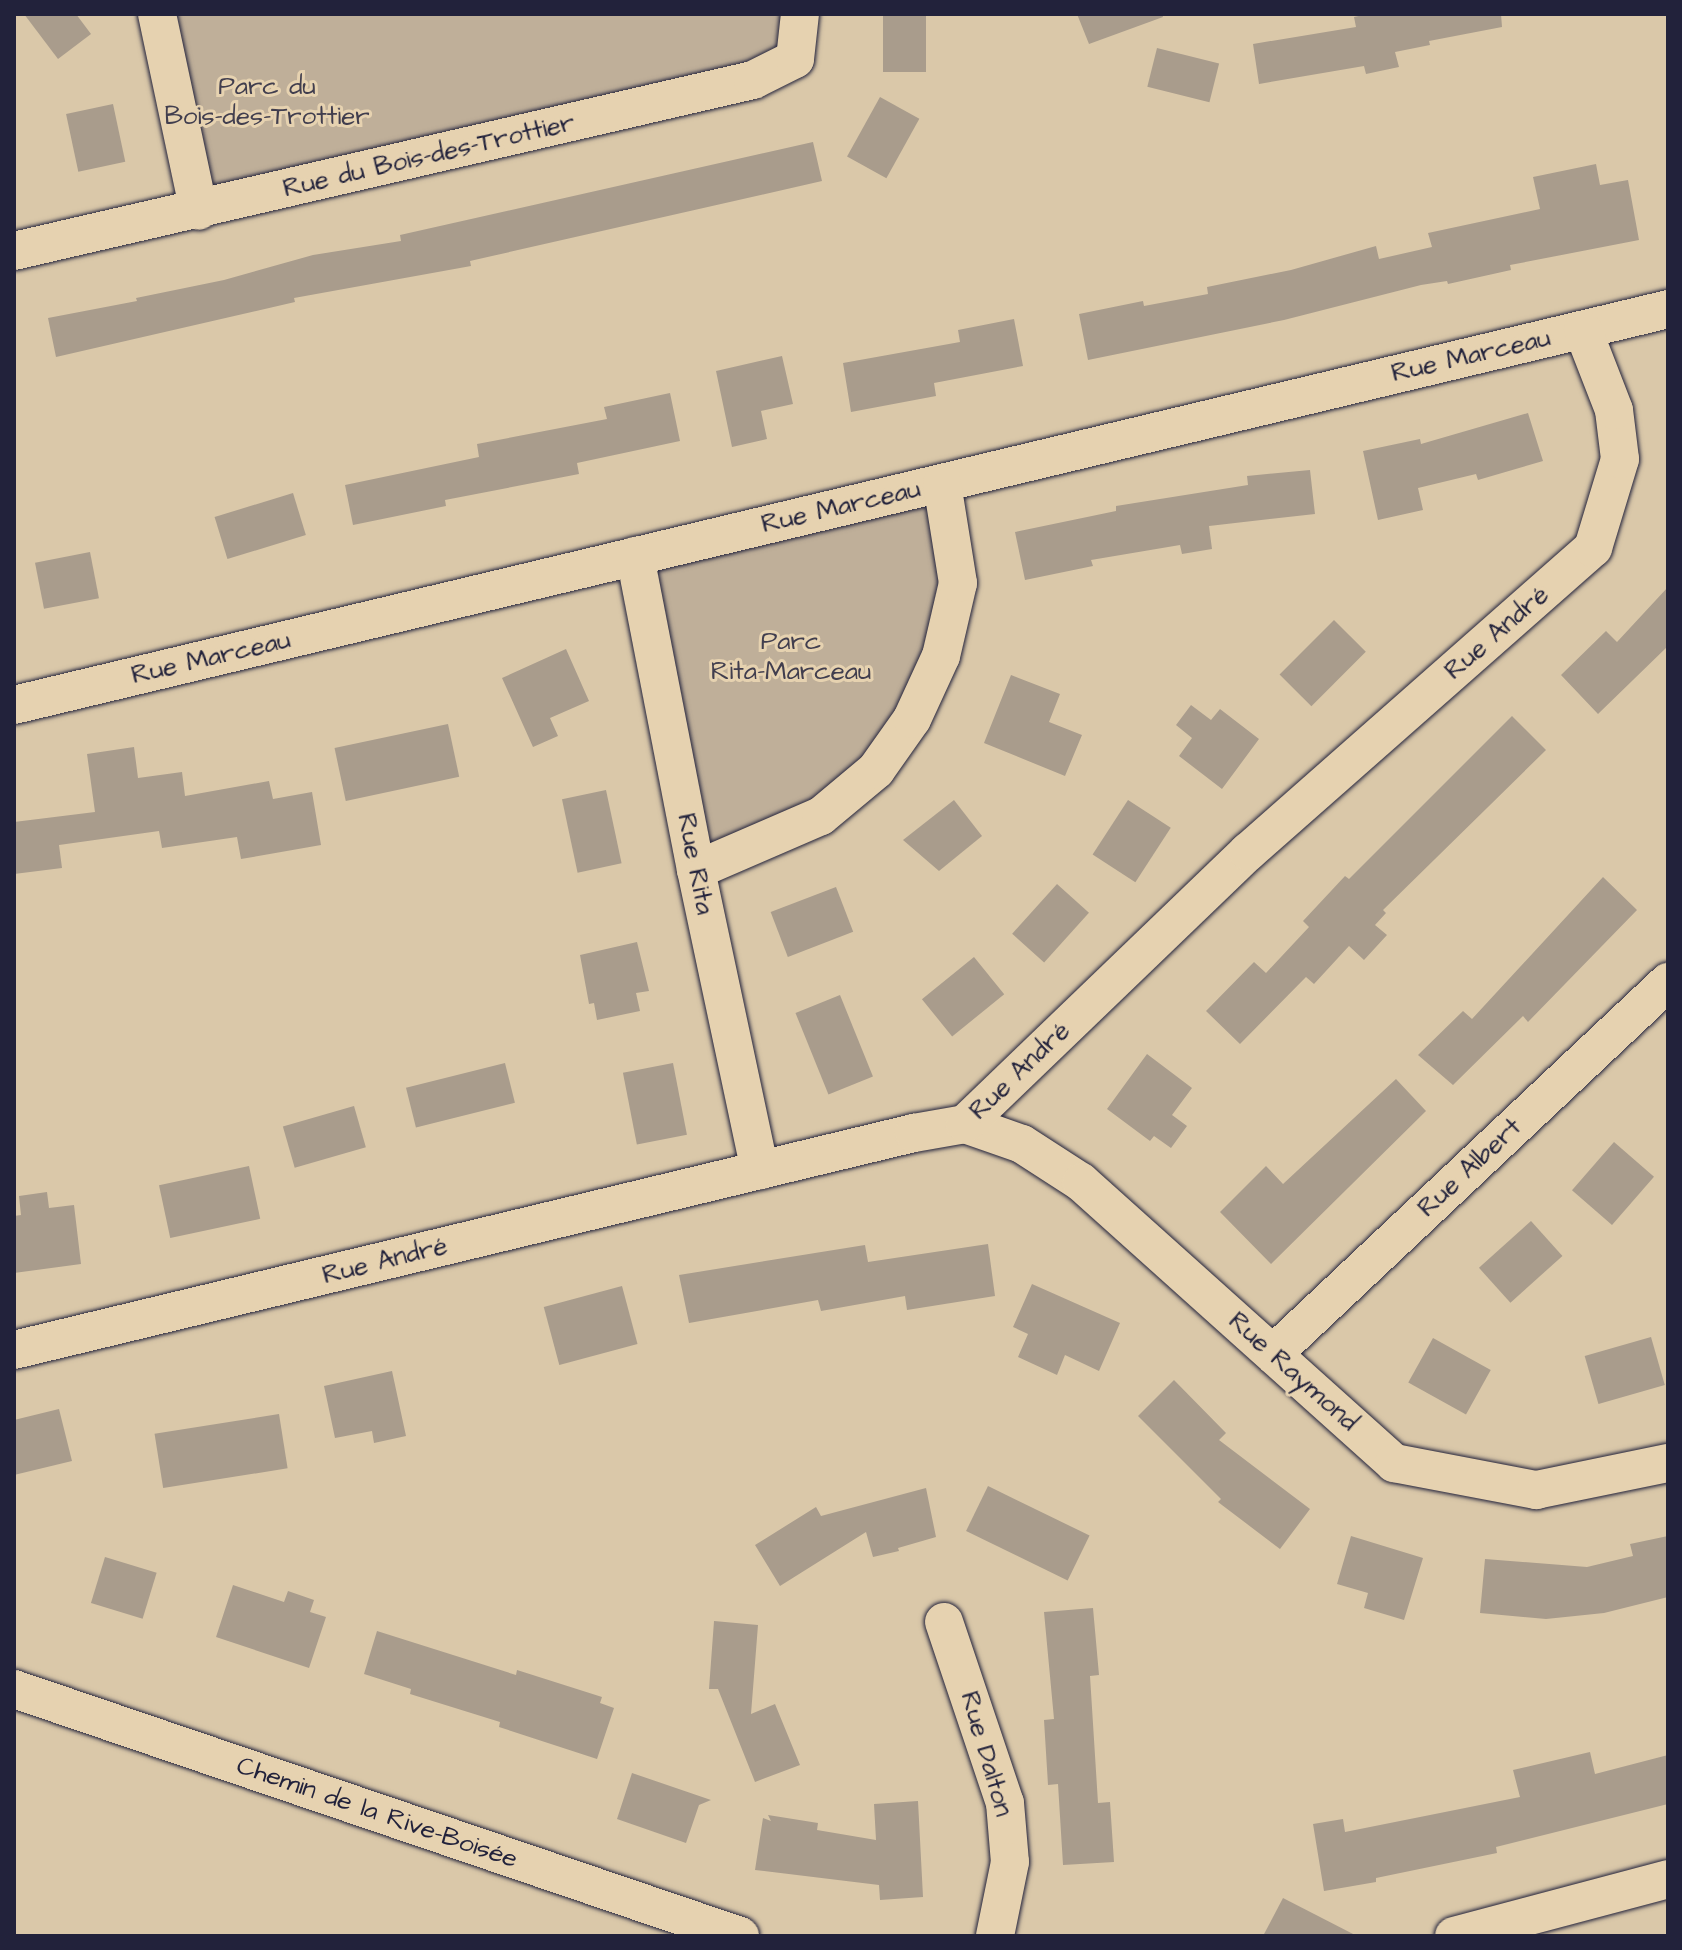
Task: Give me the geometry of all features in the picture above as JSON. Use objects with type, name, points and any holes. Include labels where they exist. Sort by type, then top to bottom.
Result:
[{"type":"street","points":[[157,14],[199,211]]},
{"type":"street","name":"Rue du Bois-des-Trottier","points":[[14,251],[199,211],[753,80],[795,59],[800,14]]},
{"type":"street","name":"Rue Marceau","points":[[14,705],[1668,309]]},
{"type":"street","name":"Rue André","points":[[14,1350],[760,1170],[965,1124],[1248,852],[1593,548],[1620,459],[1614,410],[1583,330]]},
{"type":"street","points":[[696,870],[821,816],[876,770],[912,719],[941,656],[958,583],[942,483]]},
{"type":"street","name":"Rue Rita","points":[[635,556],[696,870],[760,1170]]},
{"type":"street","name":"Rue Albert","points":[[1273,1354],[1668,982]]},
{"type":"street","name":"Rue Raymond","points":[[965,1124],[1022,1144],[1081,1182],[1394,1463],[1536,1490],[1668,1463]]},
{"type":"street","name":"Rue Dalton","points":[[944,1622],[1005,1803],[1010,1862],[995,1936]]},
{"type":"street","name":"Chemin de la Rive-Boisée","points":[[14,1689],[740,1936]]},
{"type":"street","points":[[1454,1936],[1668,1879]]},
{"type":"green space","name":"Parc du Bois-des-Trottier","points":[[157,14],[800,14],[795,59],[199,211]]},
{"type":"green space","name":"Parc Rita-Marceau","points":[[942,483],[958,583],[876,770],[694,859],[635,556]]},
{"type":"building","points":[[24,14],[76,14],[91,34],[58,59]]},
{"type":"building","points":[[883,14],[926,14],[926,72],[883,72]]},
{"type":"building","points":[[1077,14],[1162,14],[1163,17],[1089,44]]},
{"type":"building","points":[[1368,14],[1501,14],[1502,27],[1429,41],[1430,45],[1395,52],[1399,67],[1366,74],[1364,66],[1259,84],[1253,44],[1356,27],[1354,17]]},
{"type":"building","points":[[1157,48],[1219,63],[1209,102],[1147,87]]},
{"type":"building","points":[[880,97],[919,119],[886,178],[847,156]]},
{"type":"building","points":[[113,104],[125,162],[78,172],[66,114]]},
{"type":"building","points":[[813,142],[822,181],[470,261],[471,266],[294,298],[295,302],[56,357],[48,318],[137,301],[136,298],[224,280],[313,255],[401,241],[400,235]]},
{"type":"building","points":[[1596,164],[1600,185],[1628,180],[1639,240],[1510,265],[1511,270],[1448,284],[1447,281],[1421,285],[1284,320],[1088,360],[1079,314],[1143,301],[1144,306],[1208,294],[1207,287],[1291,270],[1376,246],[1379,259],[1432,247],[1428,233],[1540,209],[1533,177]]},
{"type":"building","points":[[1014,319],[1023,366],[934,383],[936,396],[851,412],[843,363],[960,342],[958,330]]},
{"type":"building","points":[[782,356],[793,404],[761,411],[767,439],[732,447],[716,371]]},
{"type":"building","points":[[670,393],[680,441],[577,463],[579,474],[445,500],[446,506],[353,525],[345,485],[479,457],[477,444],[607,419],[604,407]]},
{"type":"building","points":[[1528,413],[1543,461],[1478,480],[1476,474],[1418,488],[1423,510],[1378,520],[1363,451],[1420,439],[1421,444]]},
{"type":"building","points":[[1310,470],[1315,514],[1209,526],[1212,549],[1182,554],[1180,545],[1091,560],[1093,566],[1025,580],[1015,532],[1116,511],[1116,506],[1248,485],[1247,476]]},
{"type":"building","points":[[293,493],[306,535],[227,559],[215,517]]},
{"type":"building","points":[[90,552],[99,598],[44,609],[35,563]]},
{"type":"building","points":[[1668,587],[1668,646],[1598,714],[1561,675],[1606,631],[1617,642]]},
{"type":"building","points":[[1334,620],[1366,652],[1311,706],[1280,674]]},
{"type":"building","points":[[566,649],[589,701],[550,718],[558,736],[533,747],[502,678]]},
{"type":"building","points":[[1011,675],[1060,694],[1049,722],[1082,735],[1065,776],[984,743]]},
{"type":"building","points":[[1191,705],[1211,720],[1220,709],[1259,739],[1222,789],[1179,756],[1192,738],[1176,725]]},
{"type":"building","points":[[1512,716],[1546,750],[1383,910],[1386,913],[1375,925],[1387,935],[1364,960],[1349,946],[1314,984],[1306,977],[1240,1044],[1206,1011],[1254,962],[1266,973],[1309,927],[1303,921],[1345,876],[1349,879]]},
{"type":"building","points":[[448,724],[459,777],[346,801],[335,748]]},
{"type":"building","points":[[134,747],[138,778],[182,772],[185,796],[269,781],[273,799],[312,792],[321,845],[241,859],[237,837],[162,848],[159,831],[59,845],[62,868],[14,874],[14,822],[95,812],[87,754]]},
{"type":"building","points":[[606,790],[622,863],[578,873],[562,799]]},
{"type":"building","points":[[954,800],[982,836],[939,871],[903,840]]},
{"type":"building","points":[[1128,800],[1171,828],[1135,882],[1093,855]]},
{"type":"building","points":[[1603,877],[1637,910],[1528,1022],[1523,1016],[1453,1085],[1418,1055],[1463,1011],[1472,1019]]},
{"type":"building","points":[[1057,884],[1089,913],[1044,963],[1012,934]]},
{"type":"building","points":[[836,887],[853,932],[788,957],[771,912]]},
{"type":"building","points":[[637,942],[649,991],[636,993],[640,1011],[597,1020],[594,1003],[589,1004],[580,955]]},
{"type":"building","points":[[974,957],[1004,994],[952,1036],[922,999]]},
{"type":"building","points":[[840,995],[873,1077],[828,1095],[795,1013]]},
{"type":"building","points":[[1147,1054],[1192,1088],[1172,1115],[1187,1126],[1171,1148],[1154,1136],[1150,1141],[1107,1109]]},
{"type":"building","points":[[505,1063],[515,1103],[416,1127],[406,1088]]},
{"type":"building","points":[[673,1063],[687,1135],[637,1144],[623,1073]]},
{"type":"building","points":[[1396,1079],[1426,1111],[1271,1264],[1220,1212],[1266,1166],[1283,1184]]},
{"type":"building","points":[[354,1106],[366,1147],[295,1168],[283,1126]]},
{"type":"building","points":[[1614,1142],[1654,1177],[1612,1225],[1572,1190]]},
{"type":"building","points":[[249,1166],[260,1219],[170,1238],[159,1185]]},
{"type":"building","points":[[47,1192],[49,1208],[74,1205],[81,1264],[14,1273],[14,1216],[21,1215],[19,1196]]},
{"type":"building","points":[[1531,1221],[1562,1256],[1510,1303],[1479,1268]]},
{"type":"building","points":[[988,1244],[995,1296],[907,1310],[905,1296],[821,1311],[818,1300],[689,1323],[679,1275],[865,1245],[868,1262]]},
{"type":"building","points":[[1032,1284],[1120,1323],[1099,1371],[1065,1355],[1057,1375],[1018,1357],[1028,1334],[1013,1327]]},
{"type":"building","points":[[622,1286],[638,1344],[559,1365],[544,1307]]},
{"type":"building","points":[[1651,1337],[1665,1385],[1598,1404],[1585,1356]]},
{"type":"building","points":[[1433,1338],[1491,1370],[1466,1415],[1408,1383]]},
{"type":"building","points":[[392,1371],[406,1436],[374,1443],[372,1431],[335,1438],[324,1386]]},
{"type":"building","points":[[1174,1380],[1226,1433],[1219,1440],[1310,1509],[1280,1549],[1218,1502],[1221,1499],[1138,1416]]},
{"type":"building","points":[[59,1409],[72,1461],[14,1475],[14,1420]]},
{"type":"building","points":[[279,1414],[288,1468],[163,1488],[155,1434]]},
{"type":"building","points":[[988,1486],[1090,1536],[1068,1580],[966,1531]]},
{"type":"building","points":[[926,1488],[936,1537],[898,1548],[899,1551],[873,1557],[866,1532],[780,1586],[755,1545],[816,1507],[821,1516]]},
{"type":"building","points":[[1351,1536],[1423,1558],[1404,1620],[1364,1608],[1368,1593],[1337,1584]]},
{"type":"building","points":[[1668,1536],[1668,1597],[1604,1613],[1546,1619],[1480,1613],[1485,1559],[1587,1567],[1633,1556],[1630,1544]]},
{"type":"building","points":[[105,1557],[157,1573],[143,1619],[91,1603]]},
{"type":"building","points":[[233,1585],[284,1602],[288,1591],[314,1600],[310,1612],[326,1617],[309,1668],[216,1637]]},
{"type":"building","points":[[1093,1608],[1099,1675],[1090,1676],[1098,1803],[1110,1802],[1114,1862],[1063,1865],[1058,1784],[1048,1785],[1044,1720],[1054,1719],[1044,1612]]},
{"type":"building","points":[[714,1621],[758,1625],[751,1714],[775,1704],[800,1765],[755,1782],[718,1689],[709,1689]]},
{"type":"building","points":[[377,1631],[516,1675],[517,1670],[602,1697],[600,1703],[614,1708],[597,1759],[499,1727],[500,1722],[410,1694],[411,1689],[364,1674]]},
{"type":"building","points":[[1590,1752],[1595,1774],[1668,1755],[1668,1804],[1496,1847],[1497,1853],[1324,1891],[1313,1824],[1343,1819],[1345,1832],[1520,1797],[1513,1770]]},
{"type":"building","points":[[632,1773],[711,1800],[699,1805],[686,1843],[617,1819]]},
{"type":"building","points":[[918,1801],[923,1897],[880,1900],[879,1885],[755,1870],[763,1818],[771,1821],[768,1815],[818,1823],[817,1830],[876,1840],[874,1804]]},
{"type":"building","points":[[1283,1898],[1357,1936],[1263,1936]]}]
